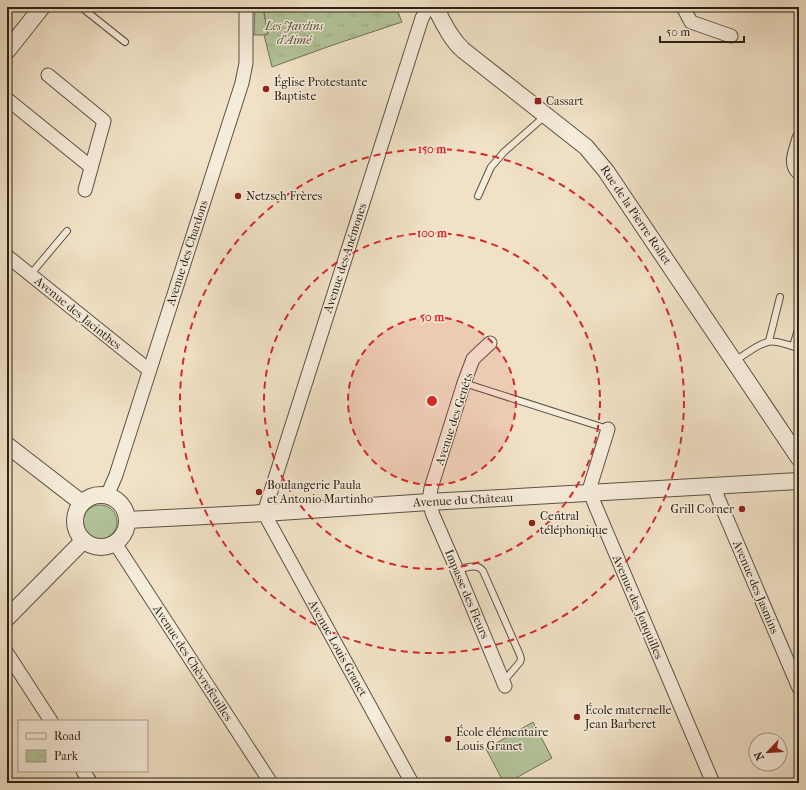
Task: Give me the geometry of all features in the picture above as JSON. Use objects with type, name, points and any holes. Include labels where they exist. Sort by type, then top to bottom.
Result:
[{"type":"street","points":[[7,51],[42,7]]},
{"type":"street","name":"Avenue des Chardons","points":[[107,496],[116,474],[242,83],[246,63],[246,7]]},
{"type":"street","name":"Rue de la Pierre Rollet","points":[[434,7],[456,44],[586,147],[606,171],[799,458]]},
{"type":"street","name":"Avenue des Anémones","points":[[264,513],[422,18],[426,11],[434,7]]},
{"type":"street","points":[[683,7],[691,22],[732,36]]},
{"type":"street","points":[[48,75],[104,121],[85,190]]},
{"type":"street","points":[[7,100],[91,167]]},
{"type":"street","points":[[799,138],[793,161],[795,170],[799,173]]},
{"type":"street","name":"Avenue des Jacinthes","points":[[7,256],[149,370]]},
{"type":"street","name":"Avenue des Genêts","points":[[429,502],[464,383],[474,359],[490,343]]},
{"type":"street","points":[[590,492],[590,487],[608,428]]},
{"type":"street","points":[[7,445],[82,503]]},
{"type":"street","name":"Avenue du Château","points":[[127,520],[799,481]]},
{"type":"street","name":"Avenue des Jasmins","points":[[714,486],[721,506],[799,688]]},
{"type":"street","name":"Avenue des Jonquilles","points":[[590,492],[713,783]]},
{"type":"street","points":[[94,496],[107,496],[121,505],[125,512],[127,520],[124,533],[120,539],[107,547],[90,545],[83,541],[75,526],[77,510],[82,503],[94,496]]},
{"type":"street","name":"Impasse des Fleurs","points":[[429,502],[433,515],[504,684]]},
{"type":"street","name":"Avenue Louis Granet","points":[[264,513],[412,783]]},
{"type":"street","points":[[7,618],[83,541]]},
{"type":"street","name":"Avenue des Chèvrefeuilles","points":[[115,543],[271,783]]},
{"type":"street","points":[[7,653],[50,720]]},
{"type":"street","points":[[84,772],[91,783]]},
{"type":"lane","points":[[81,7],[125,42]]},
{"type":"lane","points":[[478,196],[491,167],[504,152],[546,115]]},
{"type":"lane","points":[[30,275],[67,231]]},
{"type":"lane","points":[[769,341],[780,296]]},
{"type":"lane","points":[[734,362],[756,347],[769,341],[796,347],[799,326]]},
{"type":"lane","points":[[464,383],[608,428]]},
{"type":"lane","points":[[457,570],[476,566],[480,567],[483,571],[520,655],[520,662],[504,684]]},
{"type":"green space","points":[[255,7],[263,7],[268,35],[254,35]]},
{"type":"green space","name":"Les Jardins d'Aimé","points":[[263,7],[396,7],[402,22],[272,67],[264,35],[268,34]]},
{"type":"green space","points":[[103,505],[112,510],[116,515],[116,529],[112,534],[107,538],[97,539],[93,538],[84,529],[83,519],[84,515],[93,506]]},
{"type":"green space","points":[[533,722],[552,758],[507,783],[504,783],[486,749]]},
{"type":"place","name":"Église Protestante Baptiste","points":[[266,89]]},
{"type":"place","name":"Cassart","points":[[538,101]]},
{"type":"place","name":"Netzsch Frères","points":[[238,196]]},
{"type":"place","name":"Boulangerie Paula et Antonio Martinho","points":[[259,492]]},
{"type":"place","name":"Grill Corner","points":[[742,509]]},
{"type":"place","name":"Central téléphonique","points":[[532,523]]},
{"type":"place","name":"École maternelle Jean Barberet","points":[[577,717]]},
{"type":"place","name":"École élémentaire Louis Granet","points":[[448,739]]}]
